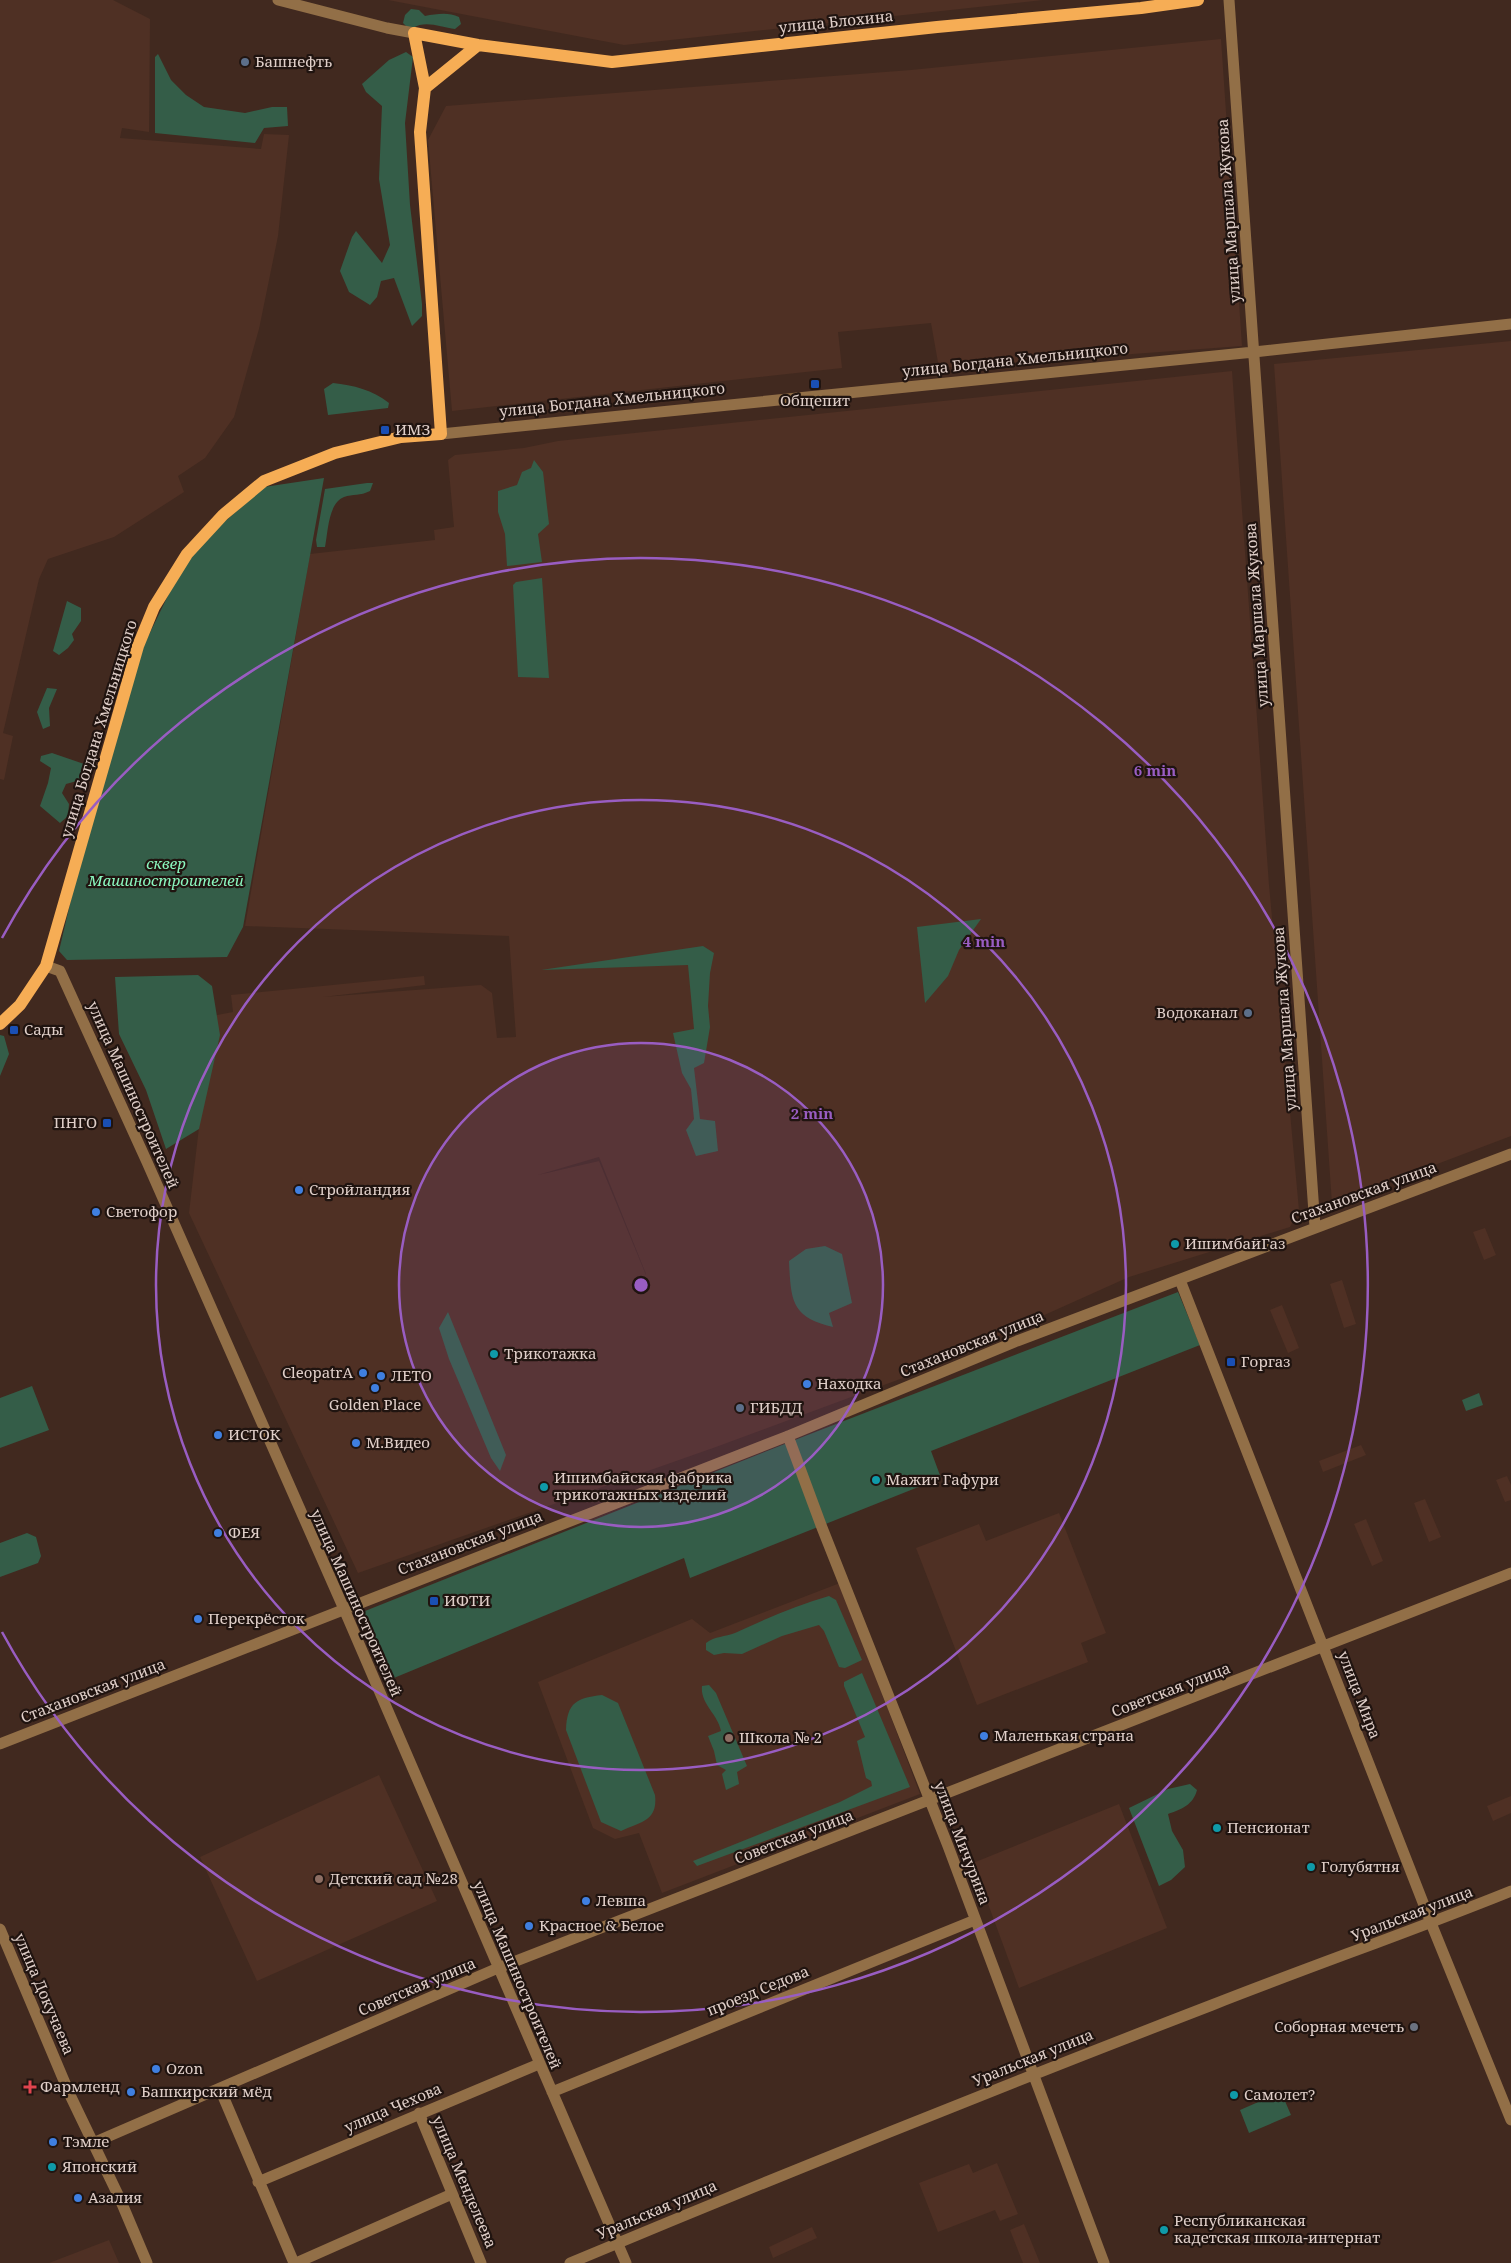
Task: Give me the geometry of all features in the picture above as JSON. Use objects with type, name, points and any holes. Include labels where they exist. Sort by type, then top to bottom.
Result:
[{"type":"main road","points":[[1141,8],[1154,0]]},
{"type":"main road","name":"улица Блохина","points":[[414,33],[478,45],[612,62],[937,27],[1141,8],[1198,0]]},
{"type":"main road","points":[[414,33],[425,88],[420,132],[441,434]]},
{"type":"main road","points":[[425,88],[478,45]]},
{"type":"main road","name":"улица Богдана Хмельницкого","points":[[0,1024],[20,1005],[46,966],[138,646],[154,607],[187,554],[223,515],[264,481],[335,453],[400,437],[441,434]]},
{"type":"street","name":"улица Блохина","points":[[278,0],[414,33]]},
{"type":"street","name":"улица Маршала Жукова","points":[[1229,0],[1315,1227]]},
{"type":"street","name":"улица Богдана Хмельницкого","points":[[441,434],[1254,352],[1511,324]]},
{"type":"street","name":"улица Машиностроителей","points":[[46,966],[60,971],[147,1162],[344,1609],[626,2263]]},
{"type":"street","name":"Стахановская улица","points":[[0,1744],[788,1436],[1017,1341],[1511,1154]]},
{"type":"street","name":"улица Мира","points":[[1180,1280],[1432,1923],[1507,2100],[1511,2120]]},
{"type":"street","name":"улица Мичурина","points":[[788,1436],[820,1525],[930,1800],[1104,2263]]},
{"type":"street","name":"Советская улица","points":[[93,2143],[498,1968],[1511,1573]]},
{"type":"street","name":"Уральская улица","points":[[570,2263],[1032,2074],[1247,1991],[1432,1923],[1511,1891]]},
{"type":"street","name":"проезд Седова","points":[[552,2092],[975,1920]]},
{"type":"street","name":"улица Докучаева","points":[[0,1929],[70,2095],[147,2263]]},
{"type":"street","name":"улица Чехова","points":[[258,2182],[539,2064]]},
{"type":"street","points":[[220,2089],[258,2182],[295,2263],[452,2194]]},
{"type":"street","name":"улица Менделеева","points":[[419,2113],[481,2263]]},
{"type":"shaded area","points":[[0,0],[113,0],[150,19],[149,132],[122,128],[120,138],[261,149],[264,134],[289,135],[278,236],[259,329],[234,417],[205,458],[178,476],[184,492],[114,537],[48,559],[39,579],[3,733],[13,736],[4,780],[0,779]]},
{"type":"shaded area","points":[[388,0],[1043,0],[624,45]]},
{"type":"shaded area","points":[[1221,39],[1242,346],[939,368],[931,323],[838,332],[842,368],[452,411],[428,140],[446,106],[911,70]]},
{"type":"shaded area","points":[[1511,341],[1511,1136],[1332,1204],[1274,364]]},
{"type":"shaded area","points":[[1232,371],[1269,885],[1299,1210],[1290,1227],[1129,1277],[911,1375],[716,1447],[358,1573],[189,1213],[212,1016],[233,1012],[231,995],[424,976],[425,985],[323,997],[481,985],[492,993],[497,1038],[516,1037],[509,936],[245,926],[310,554],[435,540],[434,530],[454,527],[448,460],[455,455],[524,448],[558,441]],"holes":[[[599,1157],[646,1275],[599,1161],[538,1175]]]},
{"type":"shaded area","points":[[1485,1228],[1496,1255],[1484,1260],[1473,1232]]},
{"type":"shaded area","points":[[1342,1280],[1356,1324],[1344,1328],[1330,1284]]},
{"type":"shaded area","points":[[1282,1305],[1299,1348],[1288,1353],[1270,1310]]},
{"type":"shaded area","points":[[1361,1445],[1366,1455],[1323,1472],[1319,1461]]},
{"type":"shaded area","points":[[1507,1476],[1511,1485],[1511,1500],[1505,1502],[1496,1480]]},
{"type":"shaded area","points":[[1425,1499],[1441,1537],[1429,1542],[1414,1503]]},
{"type":"shaded area","points":[[1059,1513],[1106,1633],[1081,1643],[1088,1662],[977,1705],[916,1548],[979,1524],[986,1541]]},
{"type":"shaded area","points":[[1366,1519],[1383,1561],[1372,1566],[1354,1524]]},
{"type":"shaded area","name":"Школа № 2","points":[[840,1583],[920,1794],[662,1893],[639,1833],[615,1839],[593,1828],[538,1682],[692,1619],[710,1633]]},
{"type":"shaded area","name":"Детский сад №28","points":[[379,1775],[437,1901],[257,1981],[200,1857]]},
{"type":"shaded area","points":[[1511,1796],[1511,1813],[1493,1821],[1487,1806]]},
{"type":"shaded area","points":[[1119,1804],[1167,1928],[1019,1988],[973,1863]]},
{"type":"shaded area","points":[[997,2163],[1018,2214],[1000,2221],[995,2210],[938,2232],[919,2183],[969,2164],[973,2173]]},
{"type":"shaded area","points":[[1024,2224],[1040,2263],[1023,2263],[1010,2230]]},
{"type":"shaded area","points":[[812,2227],[817,2238],[773,2258],[769,2247]]},
{"type":"shaded area","points":[[109,2240],[119,2263],[49,2263]]},
{"type":"green space","points":[[411,9],[419,10],[425,16],[455,15],[459,17],[461,24],[455,29],[428,24],[413,28],[407,27],[403,23],[405,15]]},
{"type":"green space","points":[[406,52],[413,57],[405,123],[410,205],[422,304],[422,316],[412,326],[394,278],[381,281],[377,297],[370,305],[349,292],[340,271],[356,231],[382,263],[390,245],[379,179],[382,106],[366,92],[362,84],[389,60]]},
{"type":"green space","points":[[158,54],[171,80],[186,95],[204,107],[245,113],[272,107],[287,107],[288,126],[264,128],[255,143],[155,133],[155,57]]},
{"type":"green space","points":[[333,383],[370,391],[389,403],[388,408],[328,415],[324,389]]},
{"type":"green space","points":[[534,460],[543,472],[549,524],[538,534],[542,562],[507,566],[505,534],[498,512],[498,491],[517,485],[522,472],[531,468]]},
{"type":"green space","name":"сквер Машиностроителей","points":[[324,478],[243,927],[227,957],[67,960],[59,951],[77,874],[144,645],[177,577],[205,539],[264,487]]},
{"type":"green space","points":[[373,483],[370,491],[344,497],[335,505],[330,519],[325,547],[317,547],[316,540],[325,489]]},
{"type":"green space","points":[[542,578],[549,678],[518,677],[513,585],[516,582]]},
{"type":"green space","points":[[67,601],[81,608],[81,621],[72,634],[74,640],[59,655],[53,651]]},
{"type":"green space","points":[[47,688],[57,689],[49,708],[50,726],[43,729],[37,712]]},
{"type":"green space","points":[[52,753],[87,765],[84,779],[66,784],[62,793],[69,804],[68,816],[60,823],[40,806],[51,768],[40,761],[41,756]]},
{"type":"green space","points":[[981,919],[959,950],[948,976],[925,1003],[917,927]]},
{"type":"green space","points":[[703,946],[714,953],[710,973],[708,1006],[710,1027],[704,1063],[694,1068],[700,1119],[715,1121],[718,1151],[696,1156],[686,1130],[694,1119],[691,1089],[682,1073],[673,1033],[694,1029],[688,965],[541,970]]},
{"type":"green space","points":[[198,975],[212,986],[220,1035],[199,1129],[166,1149],[146,1090],[119,1034],[115,977]]},
{"type":"green space","points":[[0,1035],[4,1036],[9,1054],[0,1076]]},
{"type":"green space","points":[[825,1246],[842,1254],[852,1303],[829,1313],[833,1327],[819,1323],[801,1312],[796,1305],[791,1287],[789,1261],[806,1249]]},
{"type":"green space","points":[[1178,1292],[1200,1345],[931,1451],[941,1478],[690,1578],[684,1558],[389,1680],[360,1613],[805,1436]]},
{"type":"green space","points":[[448,1312],[506,1455],[500,1471],[491,1458],[449,1359],[439,1328]]},
{"type":"green space","points":[[32,1386],[49,1430],[0,1448],[0,1398]]},
{"type":"green space","points":[[1479,1393],[1483,1405],[1466,1411],[1462,1400]]},
{"type":"green space","points":[[27,1533],[36,1537],[41,1556],[38,1563],[0,1577],[0,1543]]},
{"type":"green space","points":[[829,1596],[836,1600],[862,1660],[845,1668],[839,1667],[824,1631],[819,1625],[782,1636],[742,1654],[724,1653],[714,1655],[706,1650],[706,1643],[713,1639],[735,1633],[781,1613]]},
{"type":"green space","points":[[862,1673],[910,1787],[697,1866],[693,1861],[840,1802],[872,1786],[871,1781],[866,1778],[857,1741],[865,1737],[844,1686],[844,1682]]},
{"type":"green space","points":[[709,1685],[716,1693],[747,1766],[737,1772],[739,1784],[726,1790],[722,1774],[726,1770],[717,1765],[708,1736],[721,1731],[706,1704],[702,1692],[702,1686]]},
{"type":"green space","points":[[602,1695],[618,1703],[655,1795],[654,1810],[651,1815],[641,1823],[621,1831],[601,1822],[566,1730],[571,1707],[575,1703],[586,1698]]},
{"type":"green space","points":[[1190,1784],[1197,1790],[1193,1799],[1182,1808],[1168,1814],[1172,1831],[1183,1850],[1185,1867],[1171,1880],[1159,1886],[1129,1808],[1168,1789]]},
{"type":"green space","points":[[1281,2092],[1291,2115],[1249,2133],[1240,2110]]},
{"type":"place","name":"Башнефть","points":[[245,62]]},
{"type":"place","name":"Общепит","points":[[815,384]]},
{"type":"place","name":"ИМЗ","points":[[385,430]]},
{"type":"place","name":"Водоканал","points":[[1248,1013]]},
{"type":"place","name":"Сады","points":[[14,1030]]},
{"type":"place","name":"ПНГО","points":[[107,1123]]},
{"type":"place","name":"Стройландия","points":[[299,1190]]},
{"type":"place","name":"Светофор","points":[[96,1212]]},
{"type":"place","name":"ИшимбайГаз","points":[[1175,1244]]},
{"type":"place","name":"Трикотажка","points":[[494,1354]]},
{"type":"place","name":"Горгаз","points":[[1231,1362]]},
{"type":"place","name":"CleopatrA","points":[[363,1373]]},
{"type":"place","name":"ЛЕТО","points":[[381,1376]]},
{"type":"place","name":"Находка","points":[[807,1384]]},
{"type":"place","name":"Golden Place","points":[[375,1388]]},
{"type":"place","name":"ГИБДД","points":[[740,1408]]},
{"type":"place","name":"ИСТОК","points":[[218,1435]]},
{"type":"place","name":"М.Видео","points":[[356,1443]]},
{"type":"place","name":"Мажит Гафури","points":[[876,1480]]},
{"type":"place","name":"Ишимбайская фабрика трикотажных изделий","points":[[544,1487]]},
{"type":"place","name":"ФЕЯ","points":[[218,1533]]},
{"type":"place","name":"ИФТИ","points":[[434,1601]]},
{"type":"place","name":"Перекрёсток","points":[[198,1619]]},
{"type":"place","name":"Маленькая страна","points":[[984,1736]]},
{"type":"place","name":"Школа № 2","points":[[729,1738]]},
{"type":"place","name":"Пенсионат","points":[[1217,1828]]},
{"type":"place","name":"Голубятня","points":[[1311,1867]]},
{"type":"place","name":"Детский сад №28","points":[[319,1879]]},
{"type":"place","name":"Левша","points":[[586,1901]]},
{"type":"place","name":"Красное & Белое","points":[[529,1926]]},
{"type":"place","name":"Соборная мечеть","points":[[1414,2027]]},
{"type":"place","name":"Ozon","points":[[156,2069]]},
{"type":"place","name":"Фармленд","points":[[30,2087]]},
{"type":"place","name":"Башкирский мёд","points":[[131,2092]]},
{"type":"place","name":"Самолет?","points":[[1234,2095]]},
{"type":"place","name":"Тэмле","points":[[53,2142]]},
{"type":"place","name":"Японский","points":[[52,2167]]},
{"type":"place","name":"Азалия","points":[[78,2198]]},
{"type":"place","name":"Республиканская кадетская школа-интернат","points":[[1164,2230]]}]
